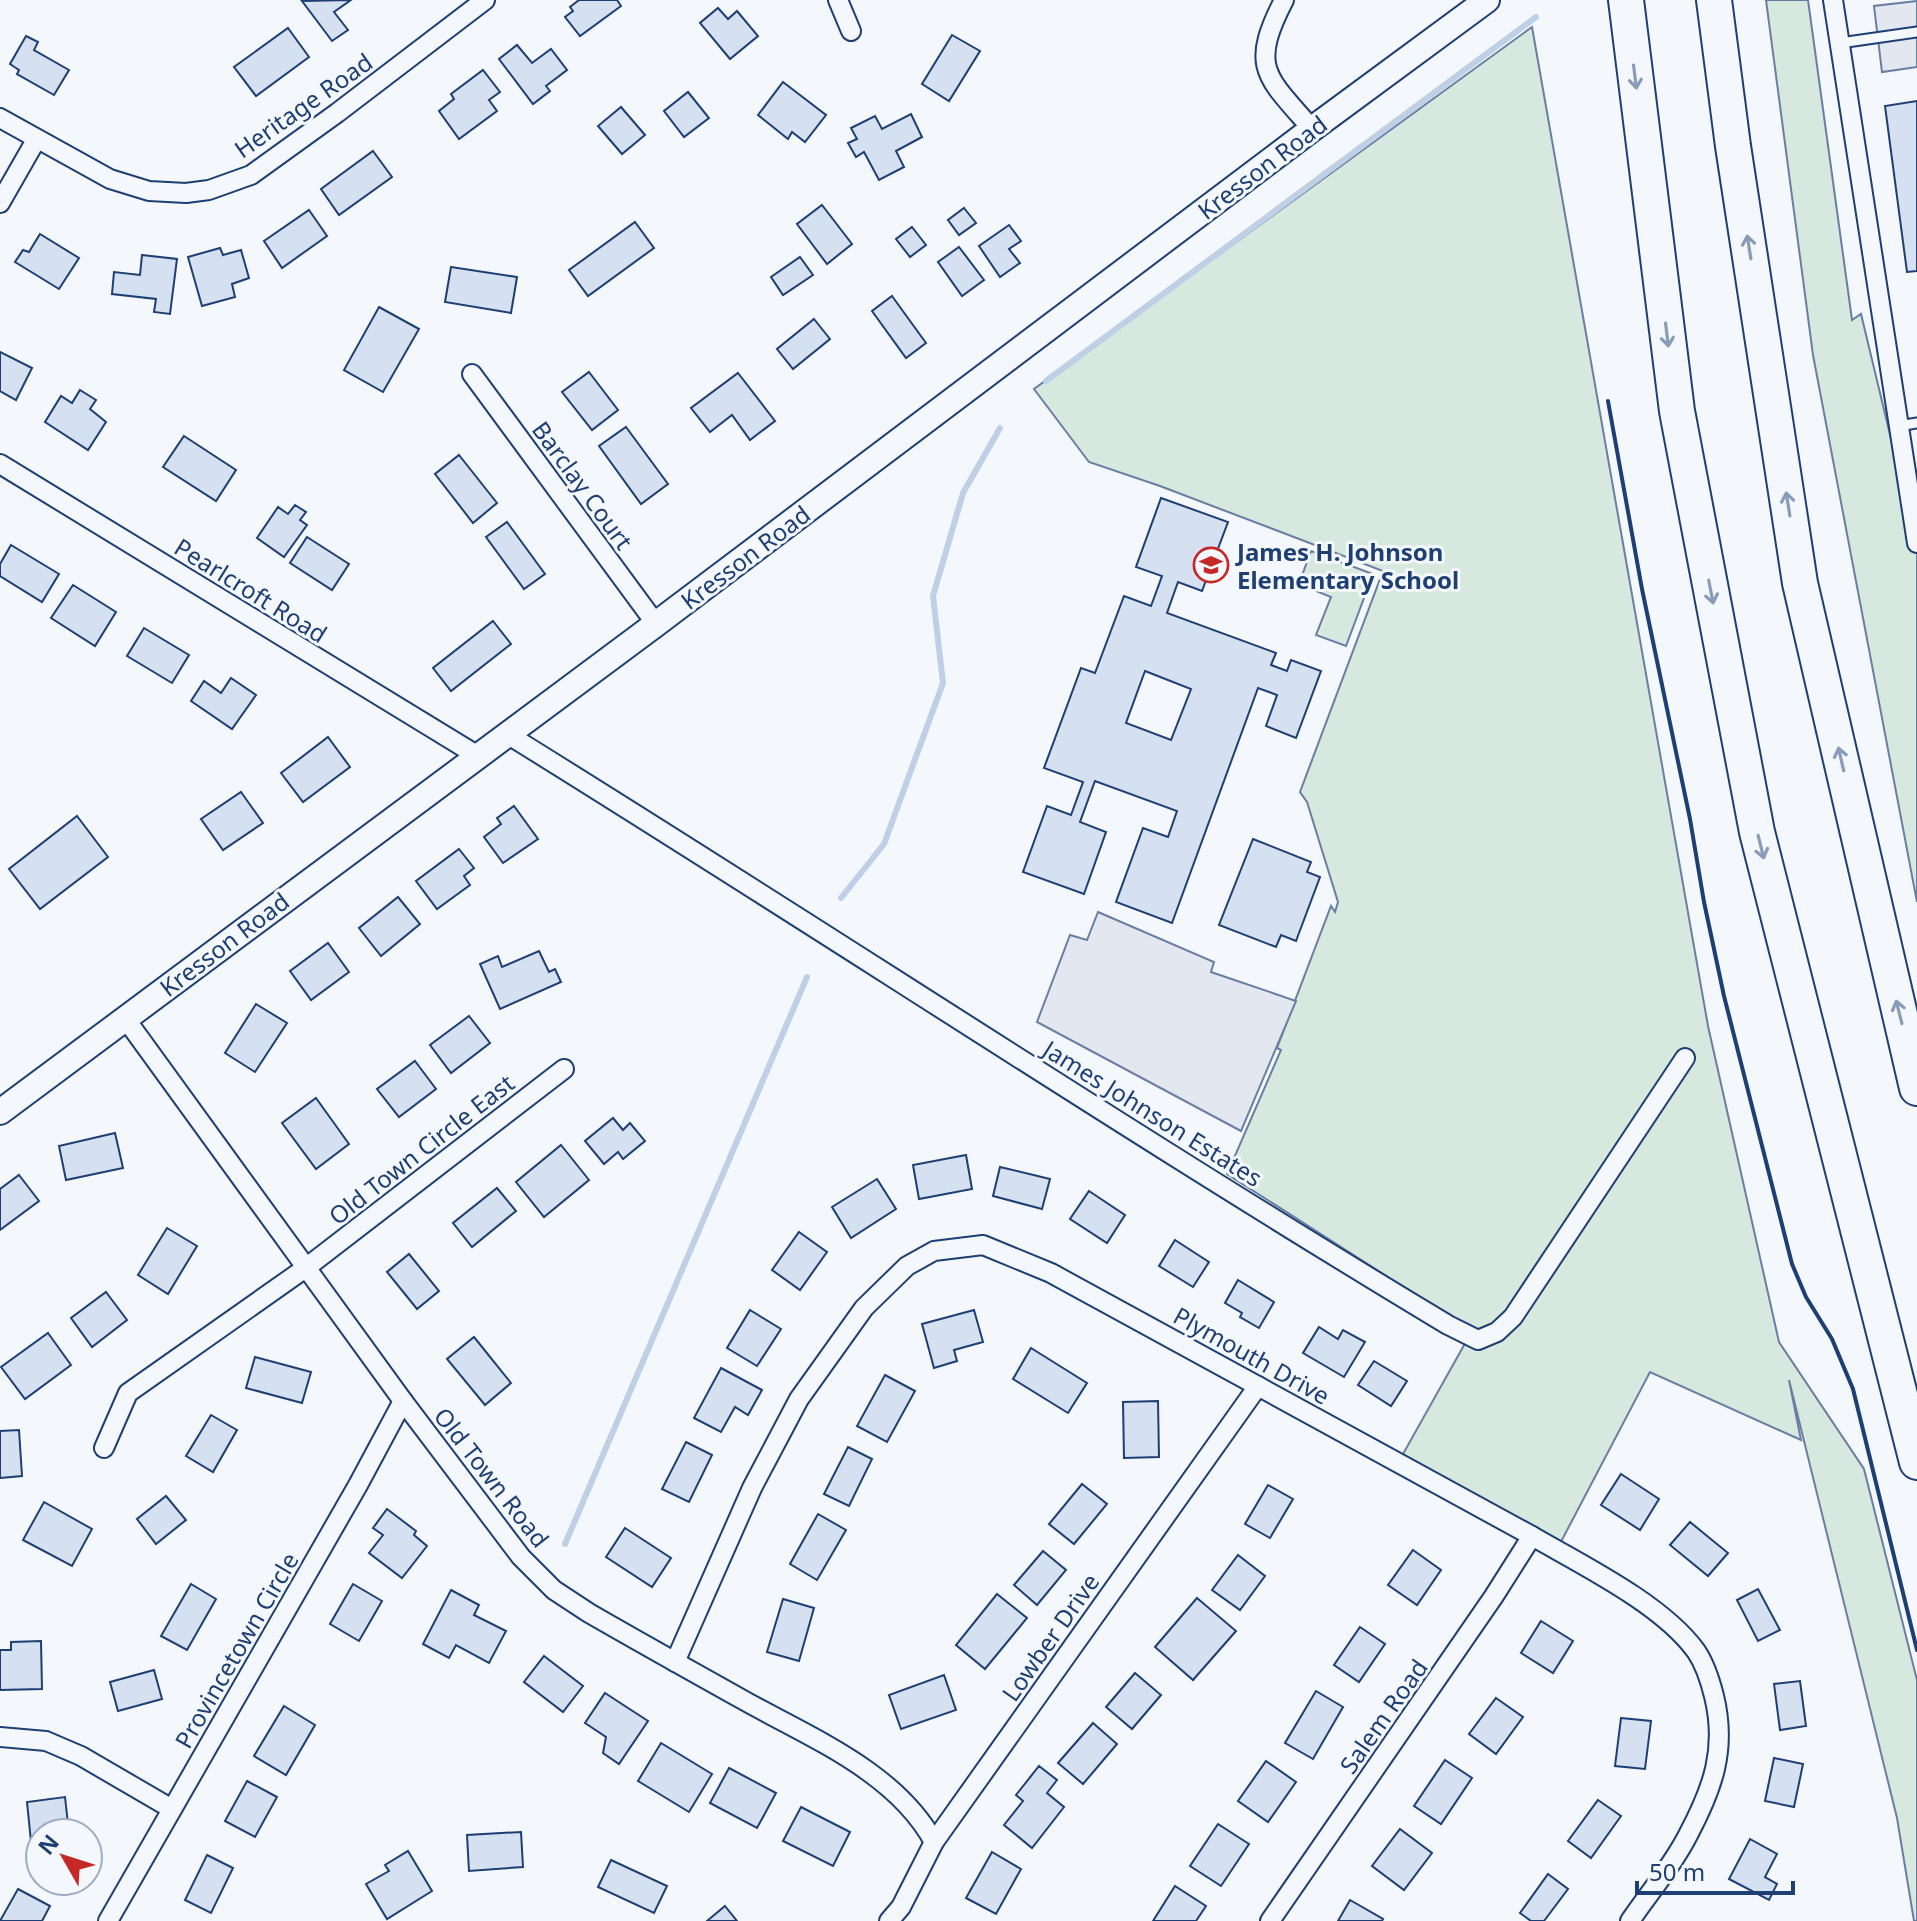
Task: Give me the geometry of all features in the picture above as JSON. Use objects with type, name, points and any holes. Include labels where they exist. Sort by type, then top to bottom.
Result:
[{"type":"highway","points":[[1626,0],[1677,411],[1757,832],[1917,1462]]},
{"type":"highway","points":[[1714,0],[1733,146],[1800,583],[1917,1088]]},
{"type":"street","name":"Heritage Road","points":[[0,118],[110,179],[149,191],[186,193],[209,190],[251,175],[485,0]]},
{"type":"street","points":[[838,0],[851,31]]},
{"type":"street","points":[[1284,0],[1269,30],[1264,53],[1266,71],[1312,129]]},
{"type":"street","name":"Kresson Road","points":[[0,1112],[1487,0]]},
{"type":"street","points":[[1833,0],[1917,543]]},
{"type":"street","points":[[0,203],[36,140]]},
{"type":"street","name":"Barclay Court","points":[[472,374],[656,624]]},
{"type":"street","name":"Pearlcroft Road","points":[[0,464],[478,756]]},
{"type":"street","name":"James Johnson Estates","points":[[507,734],[1191,1168],[1422,1310],[1478,1340],[1497,1332],[1513,1317],[1685,1058]]},
{"type":"street","name":"Old Town Road","points":[[125,1018],[403,1401],[521,1557],[554,1590],[589,1613],[819,1742],[882,1781],[923,1822],[934,1842]]},
{"type":"street","name":"Old Town Circle East","points":[[104,1448],[128,1393],[307,1267],[564,1069]]},
{"type":"street","name":"Plymouth Drive","points":[[675,1662],[752,1488],[799,1399],[864,1308],[907,1266],[934,1251],[983,1245],[1051,1273],[1532,1536],[1594,1571],[1682,1634],[1697,1653],[1710,1678],[1720,1722],[1719,1755],[1711,1786],[1687,1838],[1630,1921]]},
{"type":"street","name":"Lowber Drive","points":[[889,1921],[901,1907],[934,1842],[1258,1386]]},
{"type":"street","name":"Provincetown Circle","points":[[108,1921],[403,1401]]},
{"type":"street","name":"Salem Road","points":[[1270,1921],[1532,1536]]},
{"type":"street","points":[[0,1737],[46,1741],[81,1756],[172,1809]]},
{"type":"lane","points":[[1840,43],[1917,32]]},
{"type":"lane","points":[[1898,426],[1917,423]]},
{"type":"shaded area","points":[[1766,0],[1808,0],[1852,320],[1861,314],[1917,547],[1917,902],[1813,355]]},
{"type":"shaded area","points":[[1917,1],[1917,67],[1882,72],[1874,6]]},
{"type":"shaded area","points":[[1532,27],[1708,1026],[1779,1342],[1864,1469],[1917,1680],[1917,1921],[1914,1921],[1897,1818],[1789,1380],[1801,1440],[1650,1372],[1553,1557],[1394,1470],[1472,1331],[1227,1174],[1281,1050],[1277,1048],[1331,906],[1335,912],[1338,902],[1307,802],[1300,792],[1383,571],[1089,462],[1034,389]]},
{"type":"shaded area","points":[[1311,551],[1373,574],[1346,646],[1316,635],[1331,597],[1299,584]]},
{"type":"shaded area","points":[[1098,912],[1214,962],[1211,972],[1296,1001],[1241,1131],[1037,1022],[1070,935],[1087,940]]},
{"type":"building","points":[[351,0],[334,12],[348,30],[332,41],[302,1]]},
{"type":"building","points":[[579,0],[617,0],[621,6],[580,36],[565,17],[573,11],[570,7]]},
{"type":"building","points":[[718,8],[728,19],[737,11],[758,36],[730,59],[700,23]]},
{"type":"building","points":[[288,28],[309,57],[256,96],[234,67]]},
{"type":"building","points":[[952,35],[980,51],[949,101],[922,84]]},
{"type":"building","points":[[26,36],[38,42],[34,50],[69,70],[54,95],[17,74],[19,70],[10,64]]},
{"type":"building","points":[[517,45],[532,63],[551,49],[567,70],[546,86],[550,91],[533,104],[499,59]]},
{"type":"building","points":[[483,70],[500,92],[489,100],[497,111],[459,139],[439,111],[454,99],[451,94]]},
{"type":"building","points":[[783,82],[826,115],[805,142],[792,132],[788,139],[758,115]]},
{"type":"building","points":[[688,92],[709,118],[684,137],[664,111]]},
{"type":"building","points":[[1917,101],[1917,271],[1907,272],[1885,106]]},
{"type":"building","points":[[621,107],[645,135],[622,154],[598,126]]},
{"type":"building","points":[[911,114],[922,137],[896,151],[904,167],[879,180],[864,152],[856,157],[848,143],[857,139],[851,128],[875,116],[882,129]]},
{"type":"building","points":[[373,151],[392,177],[339,215],[321,189]]},
{"type":"building","points":[[822,205],[852,244],[827,264],[797,224]]},
{"type":"building","points":[[964,208],[976,223],[959,235],[948,220]]},
{"type":"building","points":[[309,210],[327,236],[282,268],[264,241]]},
{"type":"building","points":[[635,222],[654,248],[588,296],[569,270]]},
{"type":"building","points":[[1009,225],[1021,241],[1009,249],[1020,263],[1000,277],[979,246]]},
{"type":"building","points":[[912,227],[926,245],[910,257],[896,239]]},
{"type":"building","points":[[40,234],[79,258],[59,289],[15,262],[23,250],[29,252]]},
{"type":"building","points":[[959,247],[984,280],[962,296],[938,262]]},
{"type":"building","points":[[220,248],[223,255],[241,250],[249,278],[232,284],[235,297],[202,306],[188,257]]},
{"type":"building","points":[[142,255],[177,259],[170,314],[154,312],[156,299],[112,294],[114,272],[140,275]]},
{"type":"building","points":[[800,257],[813,275],[783,295],[771,277]]},
{"type":"building","points":[[451,267],[517,277],[511,313],[445,302]]},
{"type":"building","points":[[892,296],[926,343],[906,358],[872,311]]},
{"type":"building","points":[[379,307],[419,329],[383,392],[344,370]]},
{"type":"building","points":[[814,319],[830,339],[793,369],[777,349]]},
{"type":"building","points":[[0,352],[32,368],[16,400],[0,391]]},
{"type":"building","points":[[589,372],[618,410],[592,430],[562,392]]},
{"type":"building","points":[[738,373],[775,421],[750,440],[732,415],[710,432],[691,408]]},
{"type":"building","points":[[80,390],[96,400],[90,409],[106,422],[88,450],[45,422],[61,396],[72,403]]},
{"type":"building","points":[[626,427],[668,484],[641,504],[599,446]]},
{"type":"building","points":[[184,436],[236,470],[216,501],[163,467]]},
{"type":"building","points":[[459,455],[497,503],[473,523],[435,474]]},
{"type":"building","points":[[1161,498],[1228,522],[1202,591],[1178,582],[1167,613],[1276,653],[1271,665],[1287,671],[1291,660],[1321,671],[1296,738],[1266,726],[1277,695],[1258,688],[1172,923],[1116,902],[1143,828],[1168,837],[1177,811],[1095,781],[1080,822],[1106,832],[1084,894],[1023,872],[1047,806],[1071,815],[1083,782],[1044,768],[1081,668],[1095,673],[1124,596],[1151,606],[1162,576],[1136,567]],"holes":[[[1145,671],[1191,689],[1171,740],[1126,723]]]},
{"type":"building","points":[[295,505],[306,512],[300,520],[307,525],[284,557],[257,538],[278,507],[288,514]]},
{"type":"building","points":[[507,522],[545,574],[524,589],[486,537]]},
{"type":"building","points":[[307,537],[349,564],[332,590],[290,563]]},
{"type":"building","points":[[11,545],[59,574],[42,602],[0,576],[0,564]]},
{"type":"building","points":[[73,585],[116,612],[95,646],[51,618]]},
{"type":"building","points":[[493,621],[511,644],[451,691],[433,668]]},
{"type":"building","points":[[144,628],[189,655],[172,683],[127,656]]},
{"type":"building","points":[[231,678],[256,695],[232,729],[191,701],[204,681],[221,693]]},
{"type":"building","points":[[328,737],[350,767],[303,802],[281,773]]},
{"type":"building","points":[[241,792],[263,823],[223,850],[201,819]]},
{"type":"building","points":[[514,806],[538,839],[503,863],[484,837],[501,824],[497,818]]},
{"type":"building","points":[[77,816],[108,857],[40,909],[9,869]]},
{"type":"building","points":[[1253,839],[1311,862],[1307,872],[1320,877],[1296,941],[1281,935],[1276,947],[1219,925]]},
{"type":"building","points":[[459,849],[474,868],[464,876],[470,885],[437,909],[416,881]]},
{"type":"building","points":[[398,897],[420,924],[381,956],[359,928]]},
{"type":"building","points":[[328,943],[349,972],[311,1000],[290,971]]},
{"type":"building","points":[[539,951],[549,972],[555,969],[561,982],[500,1009],[480,964],[498,956],[502,967]]},
{"type":"building","points":[[256,1004],[287,1023],[255,1072],[225,1053]]},
{"type":"building","points":[[469,1016],[490,1043],[451,1073],[430,1045]]},
{"type":"building","points":[[415,1061],[436,1089],[399,1117],[377,1089]]},
{"type":"building","points":[[316,1098],[349,1144],[316,1169],[282,1123]]},
{"type":"building","points":[[613,1118],[623,1130],[630,1123],[645,1141],[623,1159],[618,1152],[604,1164],[585,1141]]},
{"type":"building","points":[[115,1133],[123,1168],[66,1180],[59,1146]]},
{"type":"building","points":[[561,1145],[589,1180],[544,1217],[516,1182]]},
{"type":"building","points":[[966,1155],[972,1189],[919,1199],[913,1165]]},
{"type":"building","points":[[1000,1167],[1050,1179],[1042,1209],[993,1196]]},
{"type":"building","points":[[19,1175],[39,1201],[0,1230],[0,1189]]},
{"type":"building","points":[[877,1179],[896,1209],[851,1238],[832,1207]]},
{"type":"building","points":[[497,1188],[516,1211],[472,1247],[453,1223]]},
{"type":"building","points":[[1089,1191],[1125,1215],[1107,1243],[1070,1219]]},
{"type":"building","points":[[167,1228],[197,1246],[168,1294],[138,1275]]},
{"type":"building","points":[[799,1232],[827,1252],[800,1290],[772,1270]]},
{"type":"building","points":[[1175,1240],[1209,1262],[1193,1287],[1159,1266]]},
{"type":"building","points":[[409,1254],[439,1291],[417,1309],[387,1272]]},
{"type":"building","points":[[1238,1280],[1274,1302],[1259,1328],[1225,1303]]},
{"type":"building","points":[[106,1292],[127,1320],[92,1347],[71,1318]]},
{"type":"building","points":[[750,1310],[781,1329],[757,1366],[727,1348]]},
{"type":"building","points":[[974,1310],[983,1342],[954,1350],[957,1361],[934,1368],[922,1324]]},
{"type":"building","points":[[1319,1327],[1338,1339],[1343,1330],[1365,1342],[1344,1377],[1303,1353]]},
{"type":"building","points":[[48,1333],[71,1365],[25,1399],[1,1367]]},
{"type":"building","points":[[474,1337],[511,1383],[485,1405],[447,1359]]},
{"type":"building","points":[[1031,1348],[1087,1383],[1068,1413],[1013,1379]]},
{"type":"building","points":[[255,1357],[311,1372],[302,1403],[246,1388]]},
{"type":"building","points":[[1374,1361],[1407,1381],[1391,1406],[1358,1385]]},
{"type":"building","points":[[721,1368],[762,1390],[748,1415],[735,1407],[721,1432],[694,1418]]},
{"type":"building","points":[[885,1375],[915,1391],[887,1442],[857,1426]]},
{"type":"building","points":[[1158,1401],[1159,1457],[1124,1458],[1123,1402]]},
{"type":"building","points":[[211,1415],[237,1430],[213,1472],[186,1456]]},
{"type":"building","points":[[19,1430],[22,1476],[0,1478],[0,1431]]},
{"type":"building","points":[[686,1442],[712,1455],[689,1502],[662,1489]]},
{"type":"building","points":[[848,1447],[872,1459],[849,1506],[824,1494]]},
{"type":"building","points":[[1621,1474],[1659,1499],[1640,1530],[1601,1505]]},
{"type":"building","points":[[1082,1484],[1107,1504],[1074,1544],[1049,1524]]},
{"type":"building","points":[[1268,1485],[1293,1499],[1270,1538],[1245,1524]]},
{"type":"building","points":[[166,1496],[186,1520],[156,1544],[137,1519]]},
{"type":"building","points":[[44,1502],[92,1529],[72,1566],[23,1540]]},
{"type":"building","points":[[387,1509],[416,1531],[414,1535],[427,1546],[402,1578],[369,1553],[383,1535],[373,1528]]},
{"type":"building","points":[[818,1514],[846,1530],[817,1580],[790,1564]]},
{"type":"building","points":[[1690,1522],[1728,1553],[1708,1576],[1670,1545]]},
{"type":"building","points":[[625,1528],[671,1558],[652,1587],[606,1557]]},
{"type":"building","points":[[1413,1550],[1441,1570],[1417,1605],[1388,1585]]},
{"type":"building","points":[[1043,1551],[1066,1570],[1037,1605],[1014,1585]]},
{"type":"building","points":[[1238,1555],[1265,1576],[1240,1610],[1212,1590]]},
{"type":"building","points":[[191,1584],[216,1599],[187,1650],[161,1636]]},
{"type":"building","points":[[353,1584],[382,1601],[359,1641],[330,1624]]},
{"type":"building","points":[[1758,1589],[1780,1630],[1758,1641],[1737,1600]]},
{"type":"building","points":[[451,1590],[479,1605],[474,1615],[506,1631],[489,1663],[456,1645],[449,1658],[423,1644]]},
{"type":"building","points":[[997,1594],[1027,1618],[985,1669],[956,1645]]},
{"type":"building","points":[[1197,1598],[1236,1631],[1193,1680],[1155,1647]]},
{"type":"building","points":[[783,1599],[814,1608],[799,1661],[767,1652]]},
{"type":"building","points":[[1541,1621],[1573,1641],[1553,1673],[1521,1653]]},
{"type":"building","points":[[1360,1627],[1385,1644],[1359,1682],[1334,1665]]},
{"type":"building","points":[[41,1641],[42,1689],[0,1690],[0,1650],[11,1650],[11,1642]]},
{"type":"building","points":[[544,1656],[583,1686],[563,1712],[524,1682]]},
{"type":"building","points":[[154,1670],[162,1699],[118,1711],[110,1682]]},
{"type":"building","points":[[1135,1673],[1161,1695],[1132,1729],[1106,1707]]},
{"type":"building","points":[[944,1675],[956,1710],[901,1729],[889,1695]]},
{"type":"building","points":[[1800,1681],[1806,1726],[1780,1730],[1774,1684]]},
{"type":"building","points":[[1316,1691],[1343,1707],[1313,1759],[1285,1743]]},
{"type":"building","points":[[605,1693],[648,1721],[619,1764],[603,1753],[606,1737],[585,1723]]},
{"type":"building","points":[[1496,1698],[1523,1717],[1496,1754],[1469,1734]]},
{"type":"building","points":[[284,1706],[315,1725],[286,1775],[254,1756]]},
{"type":"building","points":[[1621,1718],[1651,1721],[1645,1769],[1615,1766]]},
{"type":"building","points":[[1093,1723],[1117,1744],[1083,1784],[1058,1763]]},
{"type":"building","points":[[661,1743],[712,1774],[689,1812],[638,1781]]},
{"type":"building","points":[[1774,1758],[1803,1764],[1794,1807],[1765,1801]]},
{"type":"building","points":[[1445,1760],[1472,1778],[1441,1824],[1414,1806]]},
{"type":"building","points":[[1266,1761],[1296,1782],[1268,1822],[1238,1801]]},
{"type":"building","points":[[1039,1766],[1057,1780],[1047,1793],[1064,1807],[1032,1848],[1004,1825],[1023,1801],[1016,1795]]},
{"type":"building","points":[[729,1768],[776,1793],[757,1828],[710,1803]]},
{"type":"building","points":[[247,1781],[277,1797],[255,1837],[225,1821]]},
{"type":"building","points":[[65,1797],[67,1817],[29,1817],[27,1802]]},
{"type":"building","points":[[1598,1800],[1621,1816],[1591,1858],[1568,1841]]},
{"type":"building","points":[[801,1807],[850,1832],[833,1866],[783,1841]]},
{"type":"building","points":[[1218,1824],[1249,1844],[1221,1886],[1190,1866]]},
{"type":"building","points":[[1400,1829],[1432,1853],[1404,1890],[1372,1866]]},
{"type":"building","points":[[521,1832],[523,1867],[469,1871],[467,1835]]},
{"type":"building","points":[[1750,1839],[1777,1854],[1765,1877],[1777,1884],[1769,1900],[1729,1879]]},
{"type":"building","points":[[408,1851],[432,1891],[387,1919],[366,1884],[389,1871],[385,1865]]},
{"type":"building","points":[[992,1852],[1021,1869],[996,1914],[966,1898]]},
{"type":"building","points":[[207,1855],[233,1868],[211,1913],[185,1900]]},
{"type":"building","points":[[611,1860],[667,1886],[654,1913],[598,1887]]},
{"type":"building","points":[[1548,1874],[1568,1889],[1544,1921],[1531,1921],[1520,1913]]},
{"type":"building","points":[[1175,1886],[1206,1906],[1196,1921],[1153,1921]]},
{"type":"building","points":[[18,1889],[24,1892],[24,1897],[33,1897],[50,1906],[42,1921],[0,1921]]},
{"type":"building","points":[[1350,1900],[1383,1919],[1382,1921],[1338,1921]]},
{"type":"building","points":[[725,1906],[737,1921],[707,1921]]},
{"type":"waterway","points":[[1046,381],[1536,17]]},
{"type":"waterway","points":[[841,898],[884,844],[943,683],[933,596],[963,493],[1000,428]]},
{"type":"waterway","points":[[565,1544],[807,977]]},
{"type":"wall","points":[[1608,401],[1642,589],[1724,996],[1792,1264],[1806,1297],[1832,1339],[1853,1389],[1917,1650]]},
{"type":"place","name":"James H. Johnson Elementary School","points":[[1211,565]]}]
